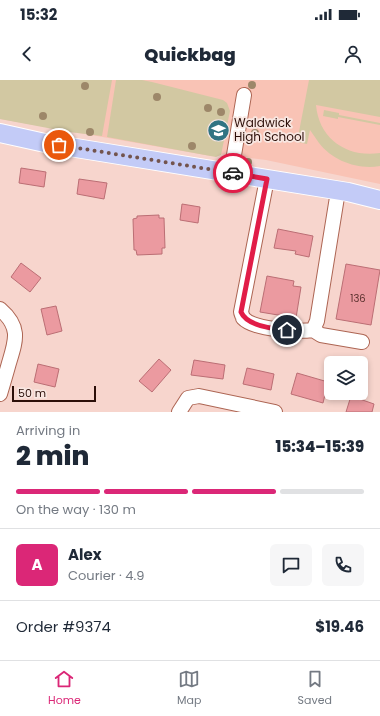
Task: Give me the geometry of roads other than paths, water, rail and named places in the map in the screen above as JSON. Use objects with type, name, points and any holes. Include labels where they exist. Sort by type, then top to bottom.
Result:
[{"type":"main road","points":[[0,133],[45,143],[338,191],[380,200]]},
{"type":"street","points":[[231,173],[244,95]]},
{"type":"street","points":[[267,179],[241,312],[243,318],[250,322],[274,329],[300,332],[313,330],[321,335],[362,342]]},
{"type":"street","points":[[313,330],[317,321],[338,191]]},
{"type":"street","points":[[0,309],[12,322],[16,342],[0,394]]},
{"type":"street","points":[[179,412],[188,398],[200,396],[275,412]]},
{"type":"place","name":"Waldwick High School","points":[[219,130]]}]
